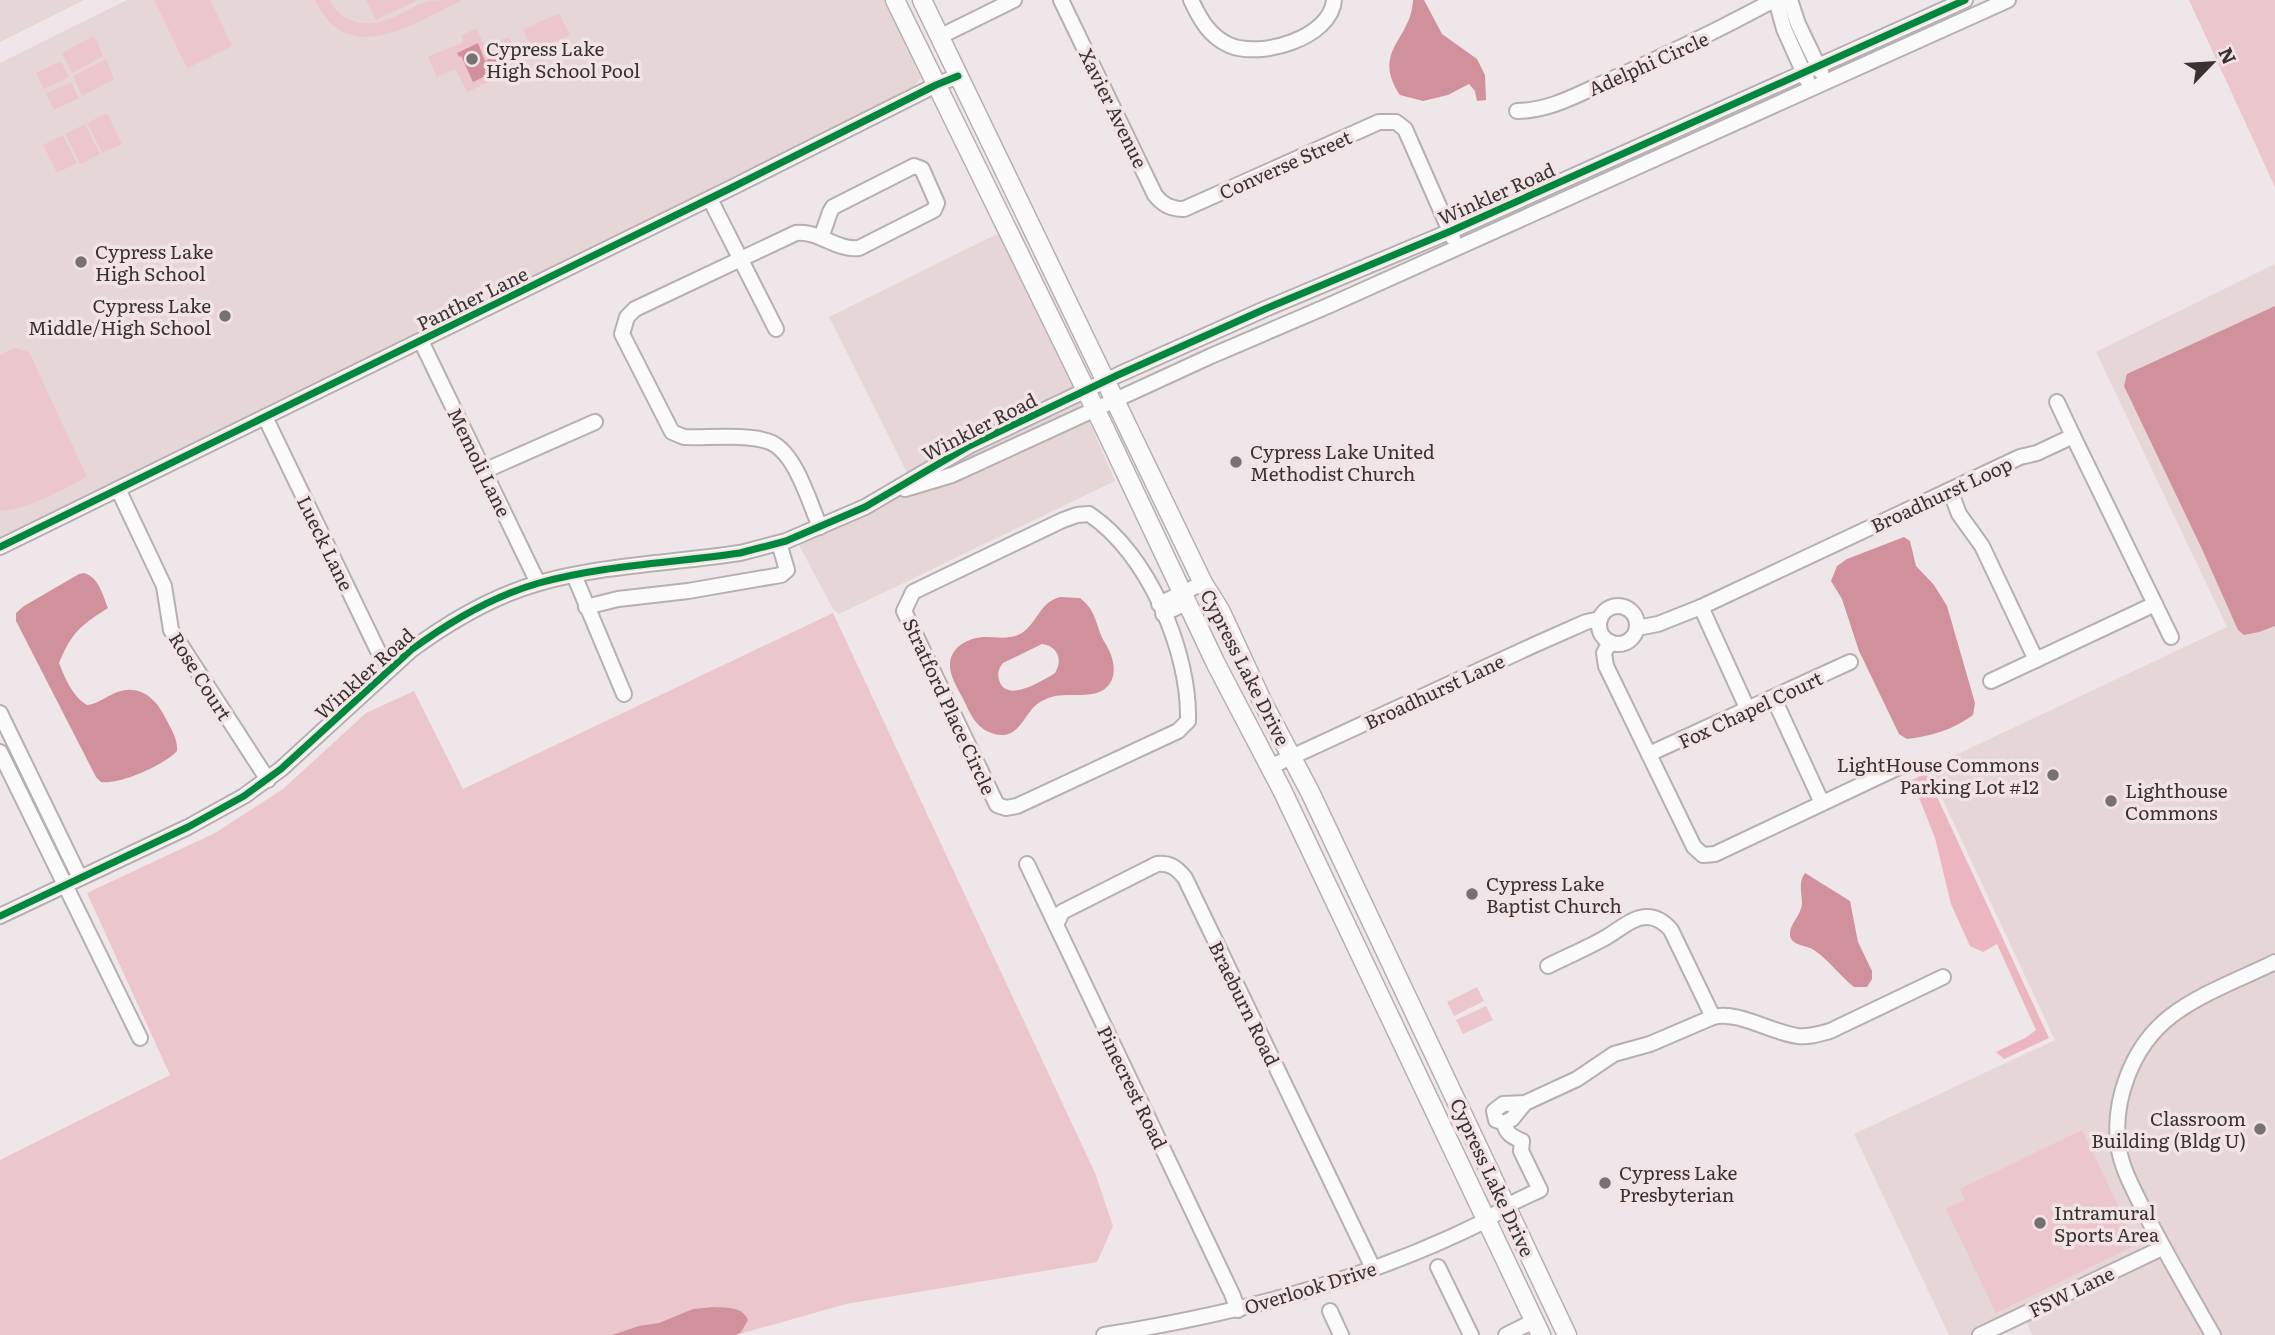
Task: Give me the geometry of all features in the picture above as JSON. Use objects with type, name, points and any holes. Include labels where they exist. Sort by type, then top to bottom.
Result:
[{"type":"main road","name":"Cypress Lake Drive","points":[[895,0],[1184,598],[1270,767],[1538,1328]]},
{"type":"main road","name":"Cypress Lake Drive","points":[[922,0],[1105,382],[1203,583],[1220,610],[1402,986],[1567,1335]]},
{"type":"street","points":[[939,37],[1014,0]]},
{"type":"street","name":"Xavier Avenue","points":[[1061,0],[1156,195],[1162,203],[1174,209]]},
{"type":"street","points":[[1191,0],[1212,34],[1231,46],[1252,50],[1273,48],[1321,26],[1329,18],[1334,0]]},
{"type":"street","points":[[1775,0],[1784,29],[1811,89]]},
{"type":"street","name":"Adelphi Circle","points":[[1517,111],[1533,111],[1559,103],[1682,49],[1775,0]]},
{"type":"street","points":[[1790,0],[1798,24],[1826,82]]},
{"type":"street","name":"Winkler Road","points":[[0,916],[212,816],[268,780],[391,667],[433,634],[458,618],[513,592],[537,583],[574,575],[740,553],[779,543],[820,527],[866,507],[969,446],[1085,391],[1265,309],[1451,231],[1965,0]]},
{"type":"street","name":"Winkler Road","points":[[886,493],[952,475],[2008,0]]},
{"type":"street","name":"Panther Lane","points":[[0,547],[958,76]]},
{"type":"street","name":"Converse Street","points":[[1174,209],[1184,209],[1379,122],[1396,122],[1405,129],[1451,231]]},
{"type":"street","points":[[820,527],[795,469],[778,446],[764,440],[684,437],[672,432],[622,334],[627,317],[635,309],[796,233],[807,233],[846,248],[859,248],[935,209],[937,203],[922,169],[914,166],[833,207],[821,238]]},
{"type":"street","points":[[710,198],[776,329]]},
{"type":"street","points":[[1451,231],[1457,248]]},
{"type":"street","points":[[1342,299],[1340,292],[1346,286],[1393,263],[1410,248]]},
{"type":"street","name":"Memoli Lane","points":[[421,341],[537,583]]},
{"type":"street","points":[[2057,402],[2171,637]]},
{"type":"street","name":"Lueck Lane","points":[[265,417],[380,655],[391,667]]},
{"type":"street","points":[[484,471],[595,422]]},
{"type":"street","name":"Broadhurst Loop","points":[[1610,642],[1624,643],[1635,635],[1637,628],[1658,624],[1701,607],[2020,457],[2037,453],[2073,436]]},
{"type":"street","name":"Rose Court","points":[[118,489],[164,586],[171,630],[268,780]]},
{"type":"street","points":[[1950,490],[1959,514],[1982,546],[2036,660]]},
{"type":"street","name":"Stratford Place Circle","points":[[1089,514],[1112,532],[1133,558],[1151,586],[1161,609],[1173,632],[1188,702],[1188,721],[1178,731],[1017,806],[1006,808],[996,805],[904,611],[913,592],[1063,520],[1089,514]]},
{"type":"street","points":[[586,607],[618,599],[666,595],[781,575],[788,570],[779,543]]},
{"type":"street","points":[[574,575],[624,694]]},
{"type":"street","points":[[1161,609],[1184,598],[1203,583]]},
{"type":"street","points":[[1991,681],[2155,604]]},
{"type":"street","points":[[1637,628],[1636,615],[1632,610],[1620,605],[1607,608],[1600,619],[1601,633],[1610,642],[1604,653],[1606,666],[1694,847],[1703,855],[1715,854],[1899,767]]},
{"type":"street","points":[[1701,607],[1748,710]]},
{"type":"street","name":"Broadhurst Lane","points":[[1270,767],[1534,645],[1586,622],[1600,619]]},
{"type":"street","name":"Fox Chapel Court","points":[[1649,754],[1850,662]]},
{"type":"street","points":[[1774,699],[1822,803]]},
{"type":"street","points":[[0,713],[80,878]]},
{"type":"street","points":[[0,752],[139,1038]]},
{"type":"street","name":"Braeburn Road","points":[[1056,925],[1062,912],[1157,864],[1167,863],[1177,869],[1185,878],[1373,1268]]},
{"type":"street","name":"Pinecrest Road","points":[[1027,864],[1238,1310]]},
{"type":"street","points":[[1548,966],[1603,939],[1630,922],[1645,916],[1652,917],[1659,919],[1671,930],[1713,1017],[1721,1014],[1784,1033],[1813,1036],[1830,1031],[1943,977]]},
{"type":"street","points":[[2213,1335],[2162,1248],[2129,1180],[2119,1149],[2119,1114],[2128,1075],[2146,1042],[2170,1017],[2192,1002],[2275,962]]},
{"type":"street","points":[[1380,996],[1402,986]]},
{"type":"street","name":"Overlook Drive","points":[[1110,1335],[1238,1310],[1282,1298],[1373,1268],[1487,1220],[1540,1190],[1521,1151],[1522,1141],[1511,1137],[1505,1130],[1504,1123],[1512,1119],[1525,1103],[1577,1079],[1614,1054],[1650,1044],[1713,1017]]},
{"type":"street","name":"FSW Lane","points":[[1980,1335],[2162,1248]]},
{"type":"street","points":[[1438,1267],[1471,1335]]},
{"type":"street","points":[[1330,1311],[1341,1335]]},
{"type":"street","points":[[1506,1335],[1538,1328]]},
{"type":"shaded area","points":[[0,0],[84,0],[0,42]]},
{"type":"shaded area","name":"Cypress Lake Middle/High School","points":[[127,0],[885,0],[921,78],[900,96],[0,537],[0,63]]},
{"type":"shaded area","points":[[154,0],[210,0],[232,46],[187,68]]},
{"type":"shaded area","points":[[315,0],[330,0],[342,16],[349,20],[374,23],[429,1],[462,0],[403,29],[363,37],[345,33],[329,21]]},
{"type":"shaded area","points":[[366,0],[418,0],[376,20]]},
{"type":"shaded area","points":[[1413,0],[1424,0],[1442,34],[1477,59],[1485,75],[1486,100],[1477,101],[1475,91],[1469,84],[1448,95],[1423,101],[1400,95],[1392,80],[1391,56],[1411,14]]},
{"type":"shaded area","points":[[2189,0],[2275,0],[2275,187]]},
{"type":"shaded area","points":[[559,13],[570,35],[534,52],[523,30]]},
{"type":"shaded area","name":"Cypress Lake High School Pool","points":[[476,28],[488,52],[502,46],[500,41],[509,37],[519,58],[512,61],[516,68],[467,92],[455,69],[437,77],[428,57],[463,42],[461,36]]},
{"type":"shaded area","points":[[94,36],[103,56],[72,73],[62,53]]},
{"type":"shaded area","points":[[478,43],[485,61],[498,55],[505,67],[473,82],[457,53]]},
{"type":"shaded area","points":[[106,59],[114,79],[82,96],[73,76]]},
{"type":"shaded area","points":[[61,61],[69,77],[44,89],[36,73]]},
{"type":"shaded area","points":[[71,82],[79,98],[54,110],[46,94]]},
{"type":"shaded area","points":[[107,113],[122,144],[102,153],[87,123]]},
{"type":"shaded area","points":[[85,124],[100,154],[80,164],[65,134]]},
{"type":"shaded area","points":[[63,135],[77,163],[57,173],[43,145]]},
{"type":"shaded area","points":[[999,233],[1076,390],[908,475],[829,317]]},
{"type":"shaded area","points":[[2275,264],[2275,1335],[2032,1335],[2026,1321],[1998,1335],[1949,1335],[1854,1134],[2055,1040],[1928,768],[2227,627],[2096,352]]},
{"type":"shaded area","points":[[2275,306],[2275,626],[2244,635],[2238,630],[2124,386],[2127,374]]},
{"type":"shaded area","points":[[15,348],[29,352],[87,477],[32,504],[0,510],[0,355]]},
{"type":"shaded area","points":[[1080,399],[1084,409],[943,473],[935,470]]},
{"type":"shaded area","points":[[1088,418],[1115,481],[839,614],[833,609],[799,545],[892,497],[947,482]]},
{"type":"shaded area","points":[[1904,537],[1910,541],[1916,566],[1934,585],[1947,606],[1975,703],[1973,715],[1957,725],[1933,734],[1907,739],[1899,734],[1859,651],[1842,599],[1831,581],[1837,566],[1847,559]]},
{"type":"shaded area","points":[[84,573],[97,583],[108,608],[84,625],[68,644],[59,663],[67,681],[87,705],[122,691],[145,694],[162,711],[174,734],[177,747],[177,751],[152,768],[109,782],[101,782],[96,777],[16,621],[16,613],[24,606]]},
{"type":"shaded area","points":[[1060,597],[1080,598],[1086,603],[1096,619],[1112,658],[1112,680],[1101,691],[1092,694],[1060,695],[1040,702],[1019,727],[1009,734],[989,732],[976,722],[952,677],[951,658],[959,646],[971,639],[1009,637],[1022,633],[1053,600]],"holes":[[[1042,644],[1058,654],[1059,663],[1055,673],[1025,688],[1009,690],[1003,687],[998,675],[1003,663]]]},
{"type":"shaded area","points":[[833,613],[1095,1173],[1113,1226],[1097,1262],[846,1304],[736,1335],[0,1335],[0,1160],[170,1075],[87,893],[215,833],[283,789],[366,713],[414,691],[463,789]]},
{"type":"shaded area","points":[[1926,773],[2049,1038],[2004,1059],[1996,1052],[2036,1030],[1997,944],[1983,952],[1970,946],[1951,904],[1935,838],[1912,780]]},
{"type":"shaded area","points":[[1805,873],[1850,901],[1858,942],[1872,971],[1872,979],[1867,987],[1854,987],[1819,954],[1811,948],[1795,943],[1790,937],[1790,930],[1802,904],[1801,884]]},
{"type":"shaded area","points":[[1477,987],[1484,1001],[1454,1016],[1447,1002]]},
{"type":"shaded area","points":[[1486,1006],[1493,1020],[1463,1034],[1456,1020]]},
{"type":"shaded area","name":"Intramural Sports Area","points":[[2082,1130],[2133,1237],[2130,1248],[1996,1313],[1946,1209],[1965,1200],[1960,1189]]},
{"type":"shaded area","points":[[714,1307],[742,1312],[748,1320],[741,1332],[736,1335],[612,1335],[659,1323],[693,1309]]},
{"type":"cycle path","points":[[0,916],[188,827],[244,796],[281,769],[411,650],[456,620],[488,603],[522,588],[563,577],[613,568],[740,553],[786,541],[865,507],[969,446],[1120,374],[1265,309],[1451,231],[1965,0]]},
{"type":"cycle path","points":[[0,547],[958,76]]},
{"type":"place","name":"Cypress Lake High School Pool","points":[[472,59]]},
{"type":"place","name":"Cypress Lake High School","points":[[81,262]]},
{"type":"place","name":"Cypress Lake Middle/High School","points":[[225,316]]},
{"type":"place","name":"Cypress Lake United Methodist Church","points":[[1236,462]]},
{"type":"place","name":"LightHouse Commons Parking Lot #12","points":[[2053,775]]},
{"type":"place","name":"Lighthouse Commons","points":[[2111,801]]},
{"type":"place","name":"Cypress Lake Baptist Church","points":[[1472,894]]},
{"type":"place","name":"Classroom Building (Bldg U)","points":[[2260,1129]]},
{"type":"place","name":"Cypress Lake Presbyterian","points":[[1605,1183]]},
{"type":"place","name":"Intramural Sports Area","points":[[2040,1223]]}]
